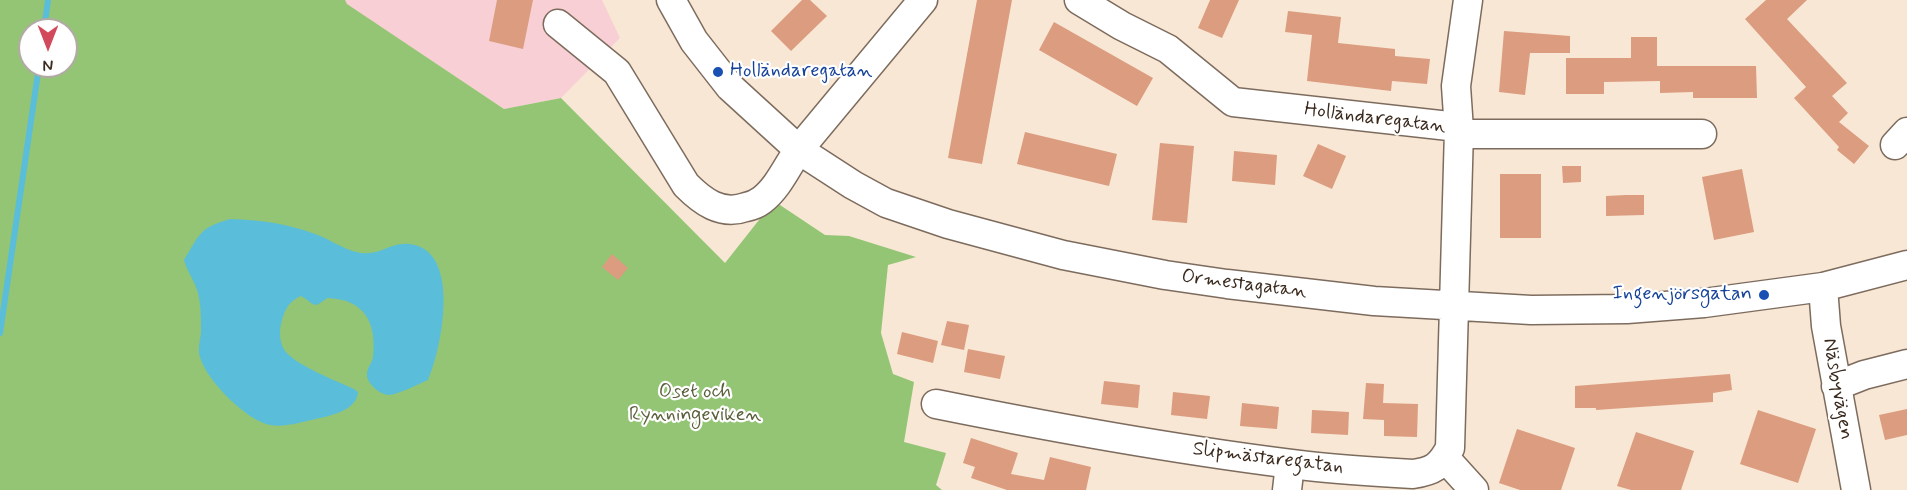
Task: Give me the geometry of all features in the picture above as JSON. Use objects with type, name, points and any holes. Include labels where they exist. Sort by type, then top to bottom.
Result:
[{"type":"street","name":"Ormestagatan","points":[[671,0],[694,41],[730,87],[799,150],[886,203],[948,224],[1062,255],[1165,275],[1227,284],[1374,301],[1532,310],[1627,309],[1704,303],[1823,287],[1907,265]]},
{"type":"street","name":"Holländaregatan","points":[[1079,0],[1122,26],[1168,49],[1233,102],[1449,126],[1470,134],[1702,134]]},
{"type":"street","points":[[1468,0],[1456,86],[1460,130],[1455,306],[1450,448],[1445,458],[1474,490]]},
{"type":"street","points":[[558,24],[617,72],[680,177],[700,199],[716,207],[730,210],[745,208],[762,200],[776,185],[799,150],[910,4]]},
{"type":"street","name":"Näsbyvägen","points":[[1823,287],[1826,326],[1856,490]]},
{"type":"street","points":[[1836,386],[1864,375],[1907,364]]},
{"type":"street","name":"Slipmästaregatan","points":[[936,404],[1161,446],[1288,477],[1413,474],[1428,472],[1445,458]]},
{"type":"shaded area","points":[[345,0],[602,0],[620,38],[561,98],[504,109],[346,4]]},
{"type":"green space","name":"Oset och Rynningeviken","points":[[0,0],[345,0],[347,4],[504,109],[561,98],[725,263],[774,201],[825,235],[849,236],[916,257],[888,265],[881,333],[893,374],[914,382],[904,442],[946,453],[936,485],[942,490],[0,490]]},
{"type":"water","points":[[230,219],[262,221],[294,227],[356,252],[378,252],[402,244],[426,250],[436,263],[442,281],[444,302],[438,346],[428,380],[389,395],[378,391],[367,377],[374,344],[370,323],[365,315],[359,308],[340,299],[327,298],[316,305],[301,296],[291,302],[283,316],[280,332],[285,351],[308,368],[354,389],[358,392],[357,398],[349,407],[338,413],[282,426],[261,422],[239,408],[210,377],[200,357],[199,298],[184,260],[201,233]]},
{"type":"building","points":[[497,0],[533,0],[523,49],[489,41]]},
{"type":"building","points":[[802,0],[810,0],[827,16],[791,51],[771,31]]},
{"type":"building","points":[[977,0],[1012,0],[982,164],[948,158]]},
{"type":"building","points":[[1210,0],[1239,0],[1222,38],[1198,28]]},
{"type":"building","points":[[1766,0],[1807,0],[1787,19],[1847,83],[1832,96],[1848,113],[1839,122],[1869,146],[1854,164],[1837,150],[1839,147],[1794,98],[1806,87],[1745,19]]},
{"type":"building","points":[[1288,11],[1341,17],[1338,43],[1395,49],[1395,56],[1430,59],[1427,84],[1392,81],[1391,91],[1307,81],[1312,35],[1285,32]]},
{"type":"building","points":[[1054,22],[1153,78],[1137,106],[1039,50]]},
{"type":"building","points":[[1504,31],[1570,36],[1570,53],[1530,53],[1525,95],[1499,92]]},
{"type":"building","points":[[1631,37],[1657,37],[1657,66],[1756,66],[1757,98],[1693,98],[1693,92],[1660,93],[1660,81],[1604,82],[1604,94],[1566,94],[1566,58],[1631,58]]},
{"type":"building","points":[[1025,132],[1117,154],[1109,186],[1017,164]]},
{"type":"building","points":[[1160,143],[1194,146],[1187,223],[1152,220]]},
{"type":"building","points":[[1318,144],[1346,156],[1332,189],[1303,176]]},
{"type":"building","points":[[1234,151],[1277,155],[1275,185],[1232,181]]},
{"type":"building","points":[[1562,166],[1581,166],[1581,182],[1563,183]]},
{"type":"building","points":[[1742,169],[1754,232],[1714,240],[1702,177]]},
{"type":"building","points":[[1500,174],[1541,174],[1541,238],[1500,238]]},
{"type":"building","points":[[1644,195],[1644,215],[1606,216],[1606,196]]},
{"type":"building","points":[[612,254],[628,268],[618,280],[602,267]]},
{"type":"building","points":[[947,321],[969,325],[964,350],[941,345]]},
{"type":"building","points":[[902,332],[938,341],[933,363],[897,354]]},
{"type":"building","points":[[968,349],[1005,356],[1000,379],[964,372]]},
{"type":"building","points":[[1730,374],[1732,390],[1713,393],[1713,402],[1596,410],[1596,408],[1575,408],[1575,386]]},
{"type":"building","points":[[1104,381],[1140,385],[1138,408],[1101,404]]},
{"type":"building","points":[[1366,383],[1384,384],[1383,403],[1418,404],[1417,437],[1384,436],[1384,420],[1363,419]]},
{"type":"building","points":[[1173,392],[1210,396],[1207,419],[1171,415]]},
{"type":"building","points":[[1242,403],[1279,407],[1277,429],[1240,426]]},
{"type":"building","points":[[1907,409],[1907,435],[1885,440],[1879,415]]},
{"type":"building","points":[[1312,410],[1349,412],[1348,435],[1311,433]]},
{"type":"building","points":[[1758,410],[1816,429],[1798,483],[1740,464]]},
{"type":"building","points":[[1517,429],[1575,448],[1561,490],[1520,490],[1499,483]]},
{"type":"building","points":[[1636,432],[1694,451],[1681,490],[1631,490],[1617,486]]},
{"type":"building","points":[[971,438],[1018,453],[1011,474],[1044,480],[1050,457],[1091,467],[1086,490],[1007,490],[971,478],[975,467],[963,463]]},
{"type":"waterway","points":[[46,18],[48,0]]},
{"type":"waterway","points":[[0,333],[37,78]]},
{"type":"place","name":"Holländaregatan","points":[[718,72]]},
{"type":"place","name":"Ingenjörsgatan","points":[[1764,295]]}]
